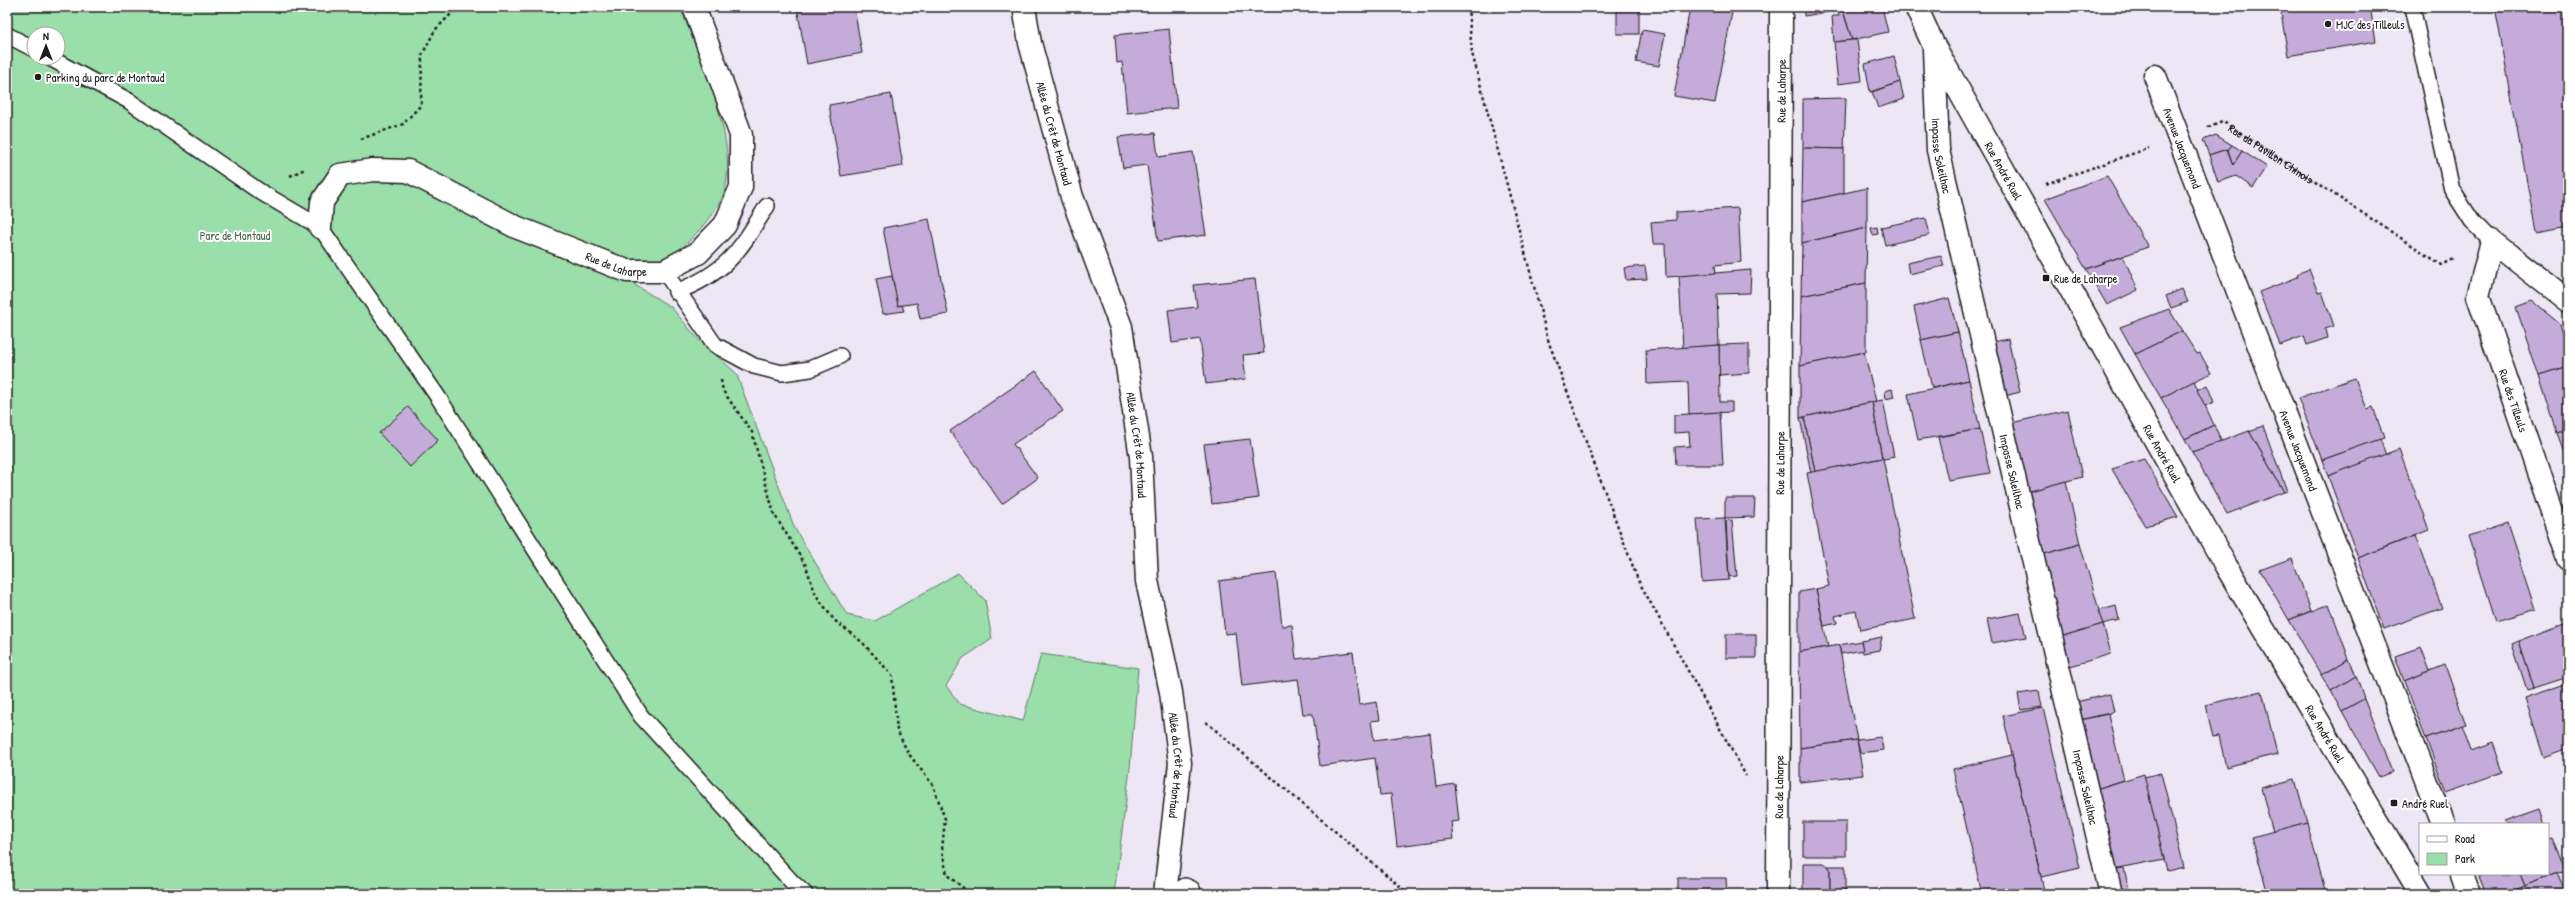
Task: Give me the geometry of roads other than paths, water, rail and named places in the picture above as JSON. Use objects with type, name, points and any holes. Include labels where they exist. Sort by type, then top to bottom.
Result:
[{"type":"street","name":"Rue de Laharpe","points":[[320,227],[322,202],[340,175],[373,170],[408,171],[516,227],[627,271],[664,271],[698,253],[725,225],[741,187],[741,135],[694,7]]},
{"type":"street","name":"Allée du Crêt de Montaud","points":[[1024,7],[1030,43],[1072,197],[1121,327],[1141,457],[1147,580],[1171,692],[1180,763],[1165,894]]},
{"type":"street","name":"Rue de Laharpe","points":[[1778,894],[1781,7]]},
{"type":"street","name":"Rue André Ruel","points":[[1916,7],[1934,46],[2226,566],[2421,894]]},
{"type":"street","name":"Impasse Soleilhac","points":[[1934,46],[1938,150],[2111,894]]},
{"type":"street","name":"Avenue Jacquemond","points":[[2155,76],[2442,823]]},
{"type":"street","points":[[2492,241],[2568,301]]},
{"type":"street","name":"Rue des Tilleuls","points":[[2492,241],[2478,296],[2568,559]]},
{"type":"street","points":[[2462,875],[2469,894]]},
{"type":"lane","points":[[2412,7],[2452,190],[2472,221],[2492,241]]},
{"type":"lane","points":[[7,35],[26,46]]},
{"type":"lane","points":[[65,66],[129,101],[259,191],[320,227],[438,397],[641,716],[792,882],[805,894]]},
{"type":"lane","points":[[676,292],[711,277],[729,262],[767,206]]},
{"type":"lane","points":[[664,271],[676,292],[716,345],[754,366],[782,373],[810,369],[840,356]]},
{"type":"lane","points":[[1172,894],[1185,886],[1192,889],[1194,894]]},
{"type":"place","name":"MJC des Tilleuls","points":[[2328,24]]},
{"type":"place","name":"Parking du parc de Montaud","points":[[38,77]]},
{"type":"place","name":"Rue de Laharpe","points":[[2046,278]]},
{"type":"place","name":"André Ruel","points":[[2394,803]]},
{"type":"park label","name":"Parc de Montaud","points":[[235,235]]}]
